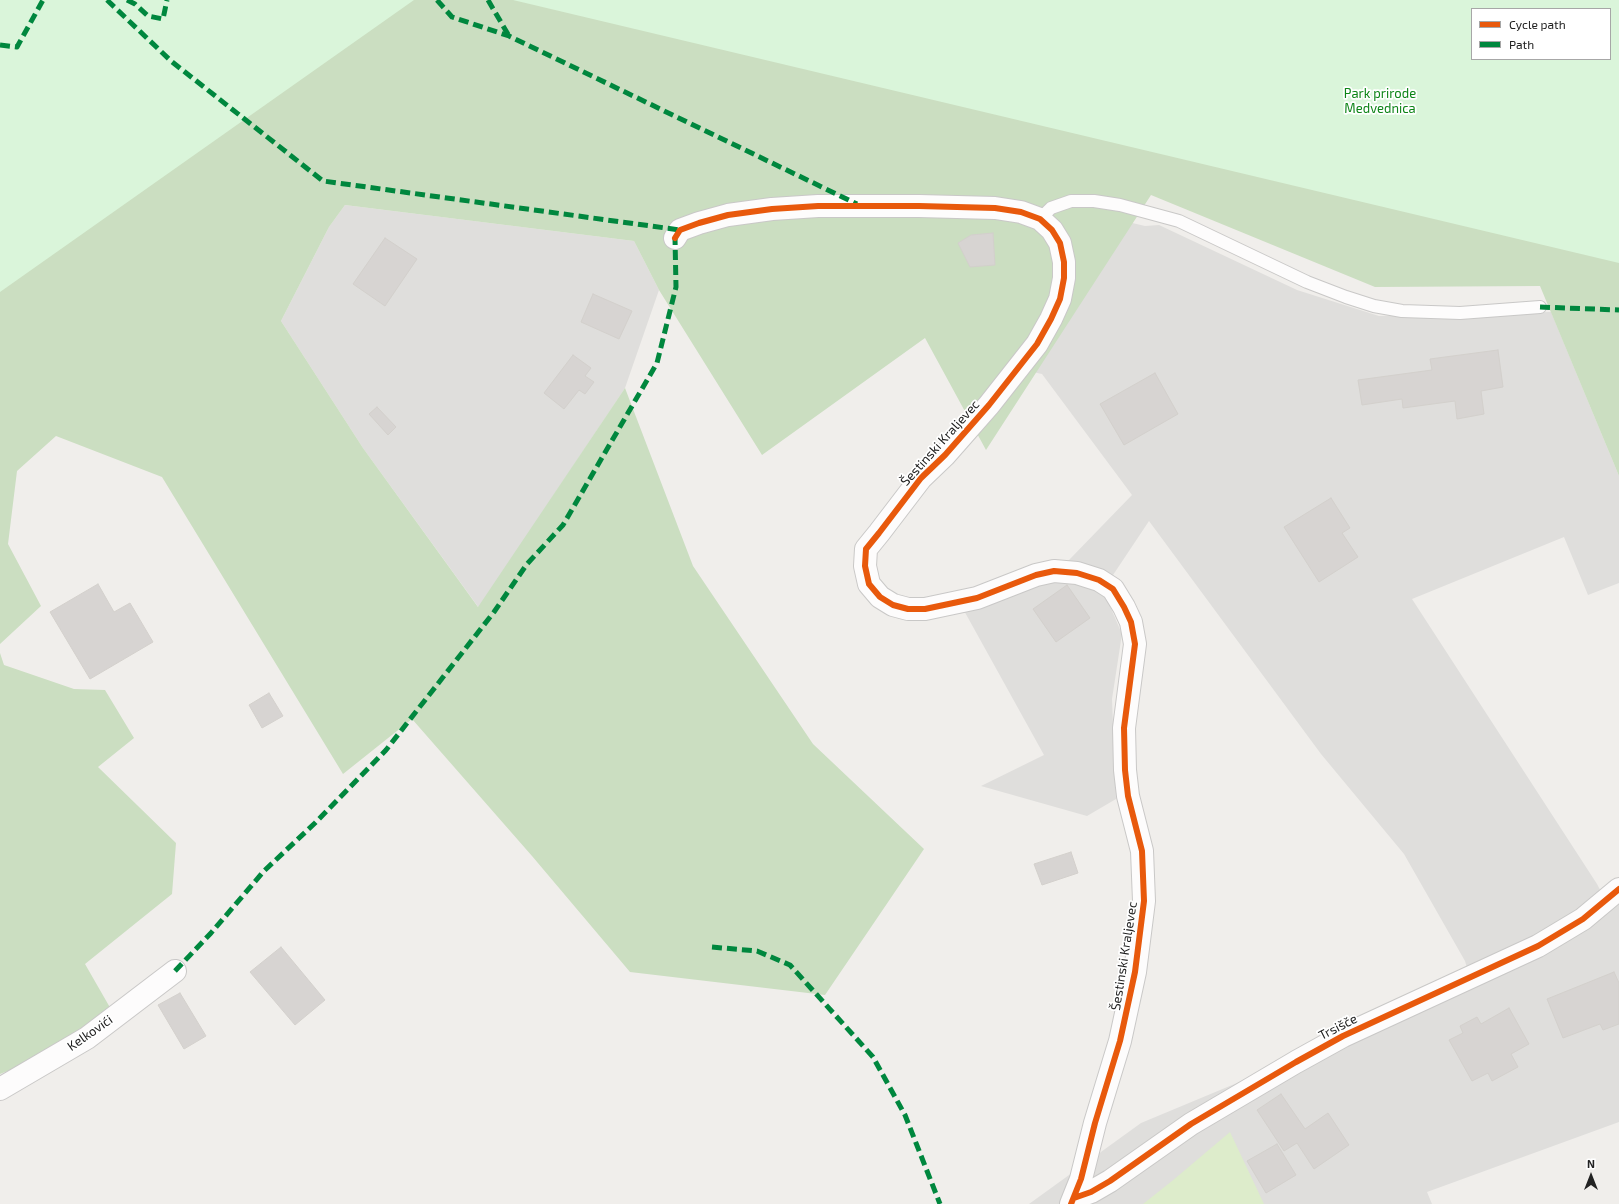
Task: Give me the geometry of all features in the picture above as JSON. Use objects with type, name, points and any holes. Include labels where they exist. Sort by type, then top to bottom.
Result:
[{"type":"street","name":"Šestinski Kraljevec","points":[[675,238],[680,230],[699,223],[728,215],[772,209],[818,206],[912,206],[995,208],[1021,212],[1040,219],[1052,230],[1060,243],[1064,262],[1064,278],[1060,299],[1037,344],[989,405],[945,455],[921,478],[874,538],[866,550],[865,566],[869,584],[880,597],[893,605],[908,609],[925,609],[977,598],[1036,575],[1054,572],[1077,573],[1099,580],[1113,589],[1131,622],[1135,644],[1124,728],[1125,770],[1128,796],[1142,851],[1144,901],[1135,972],[1120,1042],[1095,1123],[1081,1179],[1072,1201]]},
{"type":"street","name":"Trsišče","points":[[1072,1201],[1110,1181],[1191,1124],[1296,1062],[1343,1036],[1538,946],[1583,919],[1619,889]]},
{"type":"street","name":"Kelkovići","points":[[0,1089],[87,1038],[175,970]]},
{"type":"lane","points":[[1040,219],[1051,208],[1070,201],[1094,201],[1120,205],[1179,221],[1307,282],[1346,297],[1374,306],[1402,311],[1460,313],[1540,307]]},
{"type":"shaded area","points":[[345,205],[634,241],[659,290],[625,388],[479,608],[363,448],[281,321],[329,227]]},
{"type":"shaded area","points":[[1128,222],[1145,226],[1159,225],[1297,290],[1379,316],[1551,312],[1619,476],[1619,583],[1588,595],[1564,537],[1412,599],[1597,884],[1607,903],[1619,893],[1619,1122],[1427,1192],[1432,1204],[1029,1204],[1141,1123],[1472,985],[1465,961],[1404,854],[1321,754],[1149,521],[1103,590],[1122,634],[1112,699],[1116,799],[1087,816],[981,786],[1044,755],[962,607],[1069,560],[1132,495],[1042,374],[1023,370]]},
{"type":"green space","points":[[0,0],[1619,0],[1619,476],[1540,286],[1375,287],[1151,195],[986,450],[925,338],[762,455],[659,290],[634,241],[345,205],[329,227],[281,321],[363,448],[478,607],[625,388],[693,566],[813,744],[924,849],[825,995],[630,972],[532,856],[412,719],[343,774],[162,477],[56,436],[17,471],[8,544],[41,606],[0,644]]},
{"type":"green space","points":[[0,0],[414,0],[0,292]]},
{"type":"green space","name":"Park prirode Medvednica","points":[[513,0],[1619,0],[1619,263]]},
{"type":"green space","points":[[0,653],[4,665],[74,689],[105,690],[134,738],[98,767],[176,843],[172,894],[85,964],[112,1011],[49,1055],[0,1074]]},
{"type":"green space","points":[[1230,1132],[1264,1204],[1143,1204],[1172,1181]]},
{"type":"building","points":[[993,233],[995,265],[970,267],[958,243],[971,235]]},
{"type":"building","points":[[385,238],[417,259],[385,306],[353,284]]},
{"type":"building","points":[[593,294],[632,311],[619,339],[581,322]]},
{"type":"building","points":[[1498,350],[1503,387],[1481,391],[1484,414],[1457,419],[1455,401],[1403,408],[1402,399],[1362,405],[1358,380],[1432,370],[1430,359]]},
{"type":"building","points":[[573,355],[591,368],[585,376],[594,382],[585,394],[579,390],[564,409],[544,393]]},
{"type":"building","points":[[1155,373],[1178,414],[1124,445],[1100,404]]},
{"type":"building","points":[[377,407],[396,427],[388,435],[369,414]]},
{"type":"building","points":[[1331,498],[1350,528],[1342,533],[1358,557],[1319,582],[1284,527]]},
{"type":"building","points":[[98,584],[114,612],[130,603],[153,642],[90,679],[50,612]]},
{"type":"building","points":[[1067,585],[1090,618],[1056,642],[1033,609]]},
{"type":"building","points":[[269,693],[283,716],[262,728],[249,705]]},
{"type":"building","points":[[1071,852],[1078,873],[1042,885],[1034,864]]},
{"type":"building","points":[[281,947],[325,1000],[295,1025],[250,972]]},
{"type":"building","points":[[1614,972],[1619,983],[1619,1024],[1603,1030],[1600,1024],[1563,1038],[1547,999]]},
{"type":"building","points":[[180,993],[206,1036],[184,1049],[158,1005]]},
{"type":"building","points":[[1509,1008],[1529,1044],[1511,1054],[1518,1067],[1492,1081],[1488,1073],[1472,1081],[1449,1040],[1463,1033],[1460,1026],[1477,1017],[1481,1024]]},
{"type":"building","points":[[1281,1094],[1305,1129],[1328,1113],[1349,1145],[1314,1169],[1297,1143],[1284,1151],[1257,1110]]},
{"type":"building","points":[[1277,1144],[1296,1175],[1266,1193],[1247,1161]]},
{"type":"marked path","points":[[0,45],[17,47],[43,0]]},
{"type":"marked path","points":[[107,0],[171,61],[323,181],[680,230]]},
{"type":"marked path","points":[[127,0],[135,4],[148,16],[163,19],[167,0]]},
{"type":"marked path","points":[[437,0],[452,17],[509,36],[857,204]]},
{"type":"marked path","points":[[488,0],[509,36]]},
{"type":"marked path","points":[[175,971],[211,933],[264,871],[315,823],[386,750],[494,612],[527,564],[563,525],[657,363],[676,287],[675,238]]},
{"type":"marked path","points":[[1540,307],[1619,310]]},
{"type":"marked path","points":[[712,947],[757,951],[790,965],[873,1057],[905,1115],[940,1204]]},
{"type":"cycle path","points":[[675,238],[680,230],[699,223],[728,215],[772,209],[818,206],[919,206],[995,208],[1021,212],[1040,219],[1052,230],[1060,243],[1064,262],[1064,278],[1060,299],[1037,344],[989,405],[945,455],[921,478],[866,549],[865,566],[869,584],[880,597],[893,605],[908,609],[925,609],[977,598],[1036,575],[1054,571],[1077,573],[1099,580],[1113,589],[1131,622],[1135,644],[1124,728],[1125,770],[1128,796],[1142,851],[1144,901],[1135,972],[1120,1041],[1095,1123],[1081,1179],[1071,1204]]},
{"type":"cycle path","points":[[1074,1198],[1091,1192],[1110,1181],[1191,1124],[1343,1036],[1538,946],[1583,919],[1619,889]]}]
